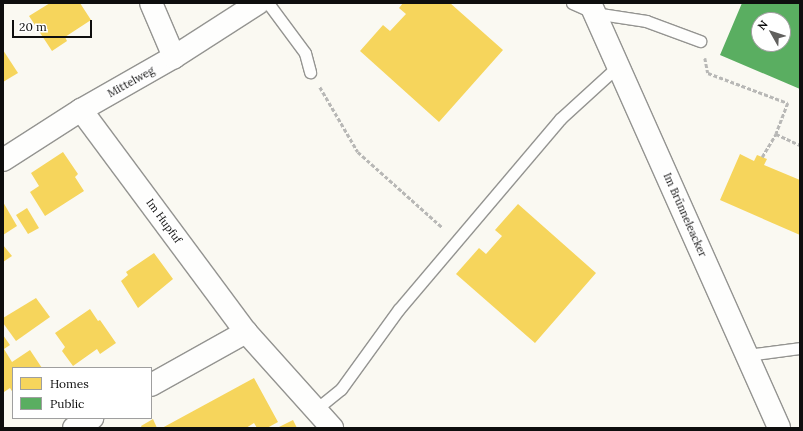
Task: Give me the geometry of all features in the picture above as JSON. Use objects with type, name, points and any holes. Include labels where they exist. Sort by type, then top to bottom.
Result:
[{"type":"street","points":[[151,3],[174,58]]},
{"type":"street","name":"Mittelweg","points":[[3,160],[82,110],[174,58],[258,3]]},
{"type":"street","name":"Im Brünneleacker","points":[[592,8],[779,428]]},
{"type":"street","name":"Im Hupfuf","points":[[82,110],[246,332],[332,428]]},
{"type":"street","points":[[152,384],[246,332]]},
{"type":"street","points":[[74,428],[90,419]]},
{"type":"lane","points":[[268,3],[305,53],[310,72]]},
{"type":"lane","points":[[572,3],[646,22],[700,41]]},
{"type":"lane","points":[[315,410],[341,389],[399,309],[560,119],[618,66]]},
{"type":"lane","points":[[747,355],[800,348]]},
{"type":"path","points":[[700,41],[708,73],[788,103],[776,134],[762,157]]},
{"type":"path","points":[[310,72],[340,119],[358,152],[457,241]]},
{"type":"path","points":[[776,134],[800,145]]},
{"type":"building: Homes","points":[[50,3],[80,3],[91,20],[65,37],[67,41],[52,51],[29,16]]},
{"type":"building: Homes","points":[[403,3],[450,3],[503,50],[439,122],[360,51],[383,25],[390,31],[406,14],[399,8]]},
{"type":"building: Homes","points":[[3,50],[18,73],[3,82]]},
{"type":"building: Homes","points":[[63,152],[78,174],[75,177],[84,191],[45,216],[30,192],[39,186],[31,173]]},
{"type":"building: Homes","points":[[740,154],[754,161],[757,155],[767,159],[764,165],[800,180],[800,235],[720,200]]},
{"type":"building: Homes","points":[[3,202],[17,226],[3,235]]},
{"type":"building: Homes","points":[[518,204],[596,273],[535,343],[456,274],[479,248],[486,254],[502,236],[495,230]]},
{"type":"building: Homes","points":[[27,208],[39,228],[28,234],[16,215]]},
{"type":"building: Homes","points":[[3,245],[12,256],[3,262]]},
{"type":"building: Homes","points":[[154,253],[173,279],[138,308],[121,281],[128,275],[126,272]]},
{"type":"building: Homes","points":[[36,298],[50,317],[16,341],[3,323],[3,318]]},
{"type":"building: Homes","points":[[90,309],[98,321],[100,320],[116,343],[100,354],[97,349],[73,366],[62,351],[65,347],[55,333]]},
{"type":"building: Homes","points":[[3,335],[10,345],[4,349],[12,362],[30,350],[41,367],[12,367],[12,391],[10,388],[4,392]]},
{"type":"building: Homes","points":[[254,378],[278,422],[267,428],[257,428],[254,423],[246,428],[162,428]]},
{"type":"building: Homes","points":[[153,419],[157,428],[142,428],[141,426]]},
{"type":"building: Homes","points":[[293,420],[297,428],[279,427]]},
{"type":"building: Public","points":[[742,3],[800,3],[800,89],[720,55]]}]
